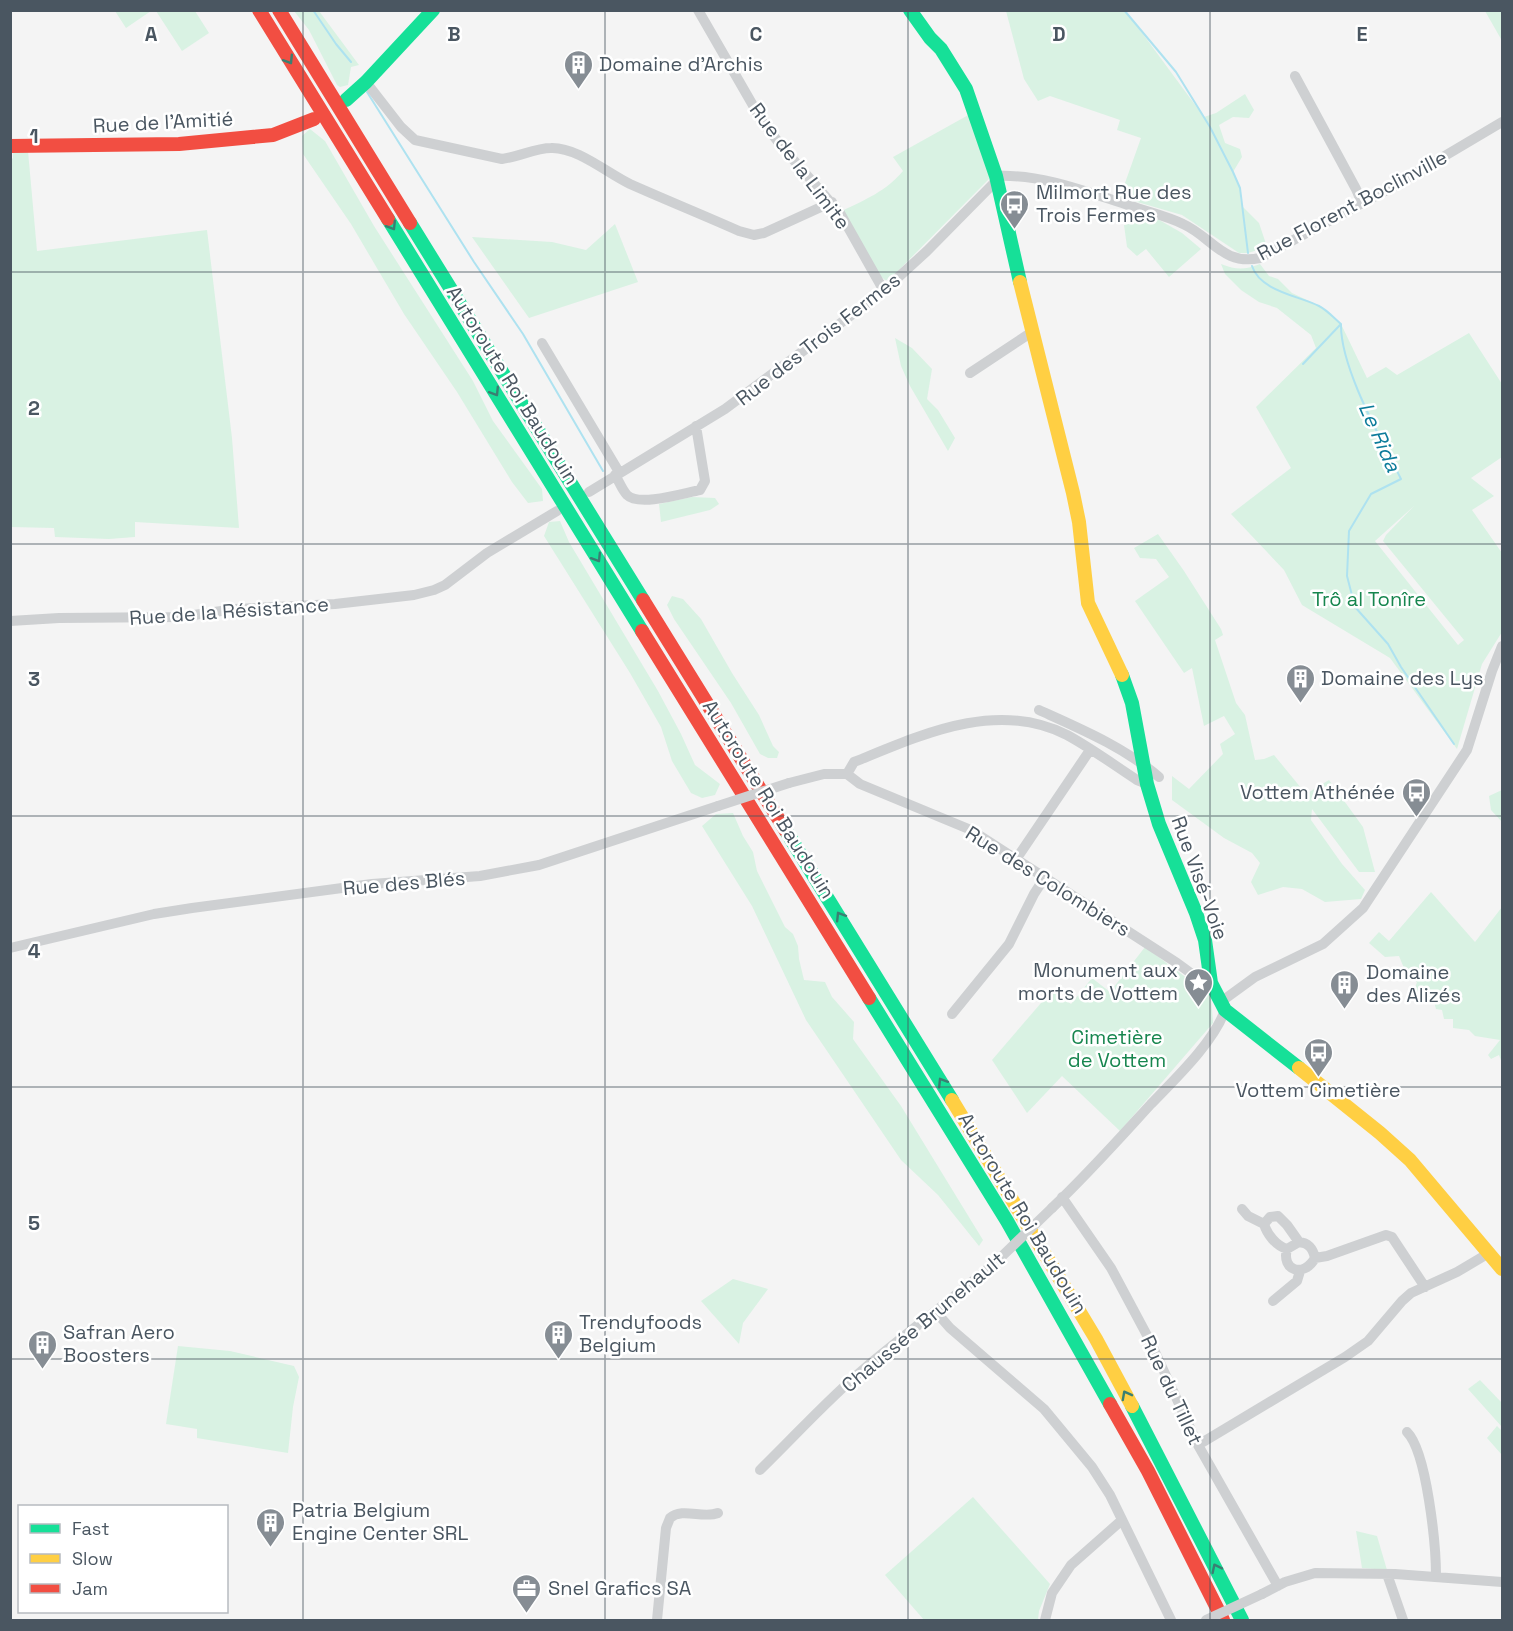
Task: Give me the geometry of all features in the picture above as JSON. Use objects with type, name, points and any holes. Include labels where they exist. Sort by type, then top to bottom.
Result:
[{"type":"main road","name":"Autoroute Roi Baudouin","points":[[259,10],[1007,1221],[1148,1471],[1223,1620]]},
{"type":"main road","name":"Autoroute Roi Baudouin","points":[[279,10],[1027,1221],[1096,1339],[1158,1453],[1242,1620]]},
{"type":"main road","points":[[346,100],[366,82],[433,10]]},
{"type":"main road","name":"Rue Visé-Voie","points":[[910,10],[941,49],[966,89],[997,178],[1079,522],[1088,603],[1092,616],[1124,679],[1132,703],[1142,763],[1153,781],[1159,824],[1205,940],[1211,982],[1223,1006],[1410,1160],[1503,1269]]},
{"type":"main road","name":"Rue de l'Amitié","points":[[10,146],[179,144],[273,135],[314,119]]},
{"type":"street","name":"Rue de la Limite","points":[[698,10],[762,121],[840,213],[884,291]]},
{"type":"street","points":[[1295,76],[1362,203]]},
{"type":"street","points":[[366,82],[406,133],[415,140],[502,159],[549,148],[563,149],[628,183],[739,231],[754,235],[764,233],[832,202]]},
{"type":"street","name":"Rue Florent Boclinville","points":[[997,178],[1029,176],[1067,186],[1183,224],[1221,251],[1238,259],[1249,260],[1260,258],[1362,203],[1503,122]]},
{"type":"street","name":"Rue des Trois Fermes","points":[[589,492],[725,409],[884,291],[997,178]]},
{"type":"street","points":[[970,373],[1032,332]]},
{"type":"street","points":[[542,343],[627,495],[635,500],[700,490],[705,481],[696,426]]},
{"type":"street","name":"Rue de la Résistance","points":[[10,621],[58,618],[180,617],[235,609],[335,604],[414,595],[445,585],[487,553],[557,511]]},
{"type":"street","name":"Chaussée Brunehault","points":[[760,1470],[810,1418],[864,1369],[997,1260],[1052,1208],[1185,1068],[1218,1025],[1223,1006],[1256,977],[1323,944],[1363,908],[1467,750],[1492,671],[1503,646]]},
{"type":"street","points":[[1039,710],[1098,737],[1142,763]]},
{"type":"street","points":[[847,774],[854,762],[938,729],[975,721],[1014,720],[1048,727],[1068,736],[1137,780],[1153,781]]},
{"type":"street","points":[[1017,858],[1090,750]]},
{"type":"street","name":"Rue des Blés","points":[[10,948],[154,914],[192,908],[372,884],[480,876],[539,865],[789,783],[824,774],[847,774]]},
{"type":"street","name":"Rue des Colombiers","points":[[847,774],[860,784],[971,830],[1203,982],[1211,982]]},
{"type":"street","points":[[952,1014],[1009,944],[1045,877]]},
{"type":"street","name":"Rue du Tillet","points":[[1062,1197],[1111,1268],[1149,1339],[1198,1445],[1278,1586]]},
{"type":"street","points":[[1242,1209],[1248,1216],[1264,1224],[1266,1231],[1281,1247],[1287,1249]]},
{"type":"street","points":[[1264,1224],[1270,1217],[1278,1216],[1299,1242],[1308,1245],[1315,1258]]},
{"type":"street","points":[[1299,1242],[1287,1249],[1285,1255],[1288,1264],[1294,1270],[1300,1271],[1307,1269],[1315,1258],[1386,1235],[1392,1237],[1425,1287]]},
{"type":"street","points":[[1198,1445],[1362,1346],[1402,1300],[1489,1253]]},
{"type":"street","points":[[1273,1301],[1297,1281],[1300,1271]]},
{"type":"street","points":[[936,1312],[950,1328],[1044,1408],[1092,1467],[1110,1495],[1171,1620]]},
{"type":"street","points":[[1407,1432],[1415,1440],[1434,1528],[1436,1576]]},
{"type":"street","points":[[657,1620],[668,1522],[674,1515],[718,1513]]},
{"type":"street","points":[[1045,1620],[1052,1593],[1071,1565],[1122,1520]]},
{"type":"street","points":[[1206,1620],[1278,1586],[1315,1573],[1436,1576],[1503,1582]]},
{"type":"street","points":[[1387,1574],[1402,1620]]},
{"type":"green space","points":[[115,11],[151,11],[126,28]]},
{"type":"green space","points":[[156,11],[195,11],[209,33],[182,51]]},
{"type":"green space","points":[[294,11],[319,11],[359,65],[351,67],[348,85],[340,87],[337,85],[309,30]]},
{"type":"green space","points":[[1006,11],[1124,11],[1204,117],[1216,113],[1245,94],[1254,110],[1249,118],[1233,117],[1219,125],[1225,143],[1240,149],[1242,157],[1233,172],[1240,188],[1241,205],[1259,223],[1267,247],[1248,253],[1239,253],[1182,215],[1120,197],[1141,138],[1117,130],[1120,120],[1050,96],[1038,101],[1024,79]]},
{"type":"green space","points":[[1485,11],[1502,11],[1501,39]]},
{"type":"green space","points":[[972,113],[989,171],[989,179],[889,280],[885,280],[879,275],[842,211],[875,194],[903,171],[893,157]]},
{"type":"green space","points":[[310,129],[325,141],[374,226],[473,381],[493,421],[542,489],[543,501],[528,503],[512,482],[457,392],[404,314],[351,224],[303,154],[302,136]]},
{"type":"green space","points":[[28,151],[37,251],[207,230],[232,438],[239,528],[135,522],[135,537],[109,539],[55,537],[54,528],[11,527],[10,161],[13,158],[13,152]]},
{"type":"green space","points":[[1154,217],[1182,233],[1201,249],[1169,277],[1146,249],[1137,256],[1127,247],[1124,225]]},
{"type":"green space","points":[[615,224],[638,282],[529,318],[472,237],[552,242],[586,250]]},
{"type":"green space","name":"Trô al Tonîre","points":[[1221,264],[1240,268],[1260,264],[1269,276],[1278,279],[1292,293],[1322,307],[1341,324],[1367,378],[1386,367],[1397,375],[1469,333],[1502,384],[1502,457],[1471,478],[1494,496],[1472,510],[1502,553],[1502,632],[1482,664],[1457,749],[1390,658],[1302,605],[1284,570],[1231,514],[1291,468],[1256,407],[1316,348],[1311,335],[1277,308],[1259,302],[1241,290],[1225,274]],"holes":[[[1414,506],[1383,541],[1464,640],[1458,645],[1375,541]]]},
{"type":"green space","points":[[895,338],[912,348],[932,369],[927,399],[938,410],[955,438],[948,451],[910,386],[901,366]]},
{"type":"green space","points":[[692,497],[715,498],[719,504],[710,510],[661,522],[659,504]]},
{"type":"green space","points":[[560,521],[569,542],[658,691],[695,765],[720,784],[715,795],[702,798],[691,793],[672,761],[661,727],[544,536],[549,522]]},
{"type":"green space","points":[[1158,534],[1221,629],[1223,635],[1215,640],[1236,703],[1245,715],[1255,760],[1274,755],[1306,794],[1329,780],[1363,827],[1375,872],[1359,872],[1312,809],[1311,820],[1342,864],[1365,890],[1361,899],[1325,902],[1302,889],[1283,887],[1258,895],[1251,882],[1260,863],[1252,853],[1224,838],[1172,800],[1172,776],[1189,789],[1223,754],[1220,744],[1235,734],[1224,716],[1204,726],[1192,668],[1184,673],[1135,601],[1169,577],[1156,559],[1140,558],[1134,548]]},
{"type":"green space","points":[[672,596],[683,599],[701,619],[759,715],[773,746],[779,752],[777,758],[768,758],[760,754],[731,703],[674,619],[667,605]]},
{"type":"green space","points":[[1502,790],[1502,822],[1491,810],[1489,796]]},
{"type":"green space","points":[[733,813],[753,852],[757,871],[785,927],[793,934],[798,946],[804,980],[825,982],[832,997],[854,1022],[853,1039],[901,1106],[983,1240],[979,1246],[938,1195],[901,1160],[806,1020],[752,906],[702,826],[716,814]]},
{"type":"green space","points":[[1431,892],[1475,942],[1502,907],[1502,1063],[1499,1055],[1491,1059],[1488,1055],[1500,1040],[1475,1036],[1469,1030],[1453,1028],[1453,1019],[1444,1019],[1442,1010],[1436,1009],[1434,1002],[1427,1002],[1413,994],[1417,982],[1406,973],[1399,956],[1385,957],[1369,943],[1379,932],[1389,941]]},
{"type":"green space","name":"Cimetière de Vottem","points":[[1145,947],[1211,996],[1213,1023],[1120,1131],[1062,1076],[1027,1113],[992,1060],[1053,989],[1071,1004],[1092,978],[1110,992]]},
{"type":"green space","points":[[733,1279],[768,1289],[743,1323],[739,1344],[701,1301]]},
{"type":"green space","points":[[178,1346],[230,1351],[294,1366],[299,1377],[288,1453],[197,1438],[197,1429],[166,1424]]},
{"type":"green space","points":[[1480,1380],[1502,1403],[1502,1427],[1468,1389]]},
{"type":"green space","points":[[1497,1426],[1502,1431],[1502,1455],[1487,1438]]},
{"type":"green space","points":[[973,1497],[1050,1584],[1039,1611],[1038,1620],[924,1620],[885,1575]]},
{"type":"green space","points":[[1356,1531],[1377,1536],[1387,1570],[1362,1568]]},
{"type":"waterway","points":[[313,10],[351,62]]},
{"type":"waterway","name":"Le Rida","points":[[1124,10],[1176,72],[1210,127],[1233,172],[1240,188],[1248,253]]},
{"type":"waterway","points":[[367,92],[474,262],[523,334],[603,471]]},
{"type":"waterway","name":"Le Rida","points":[[1252,266],[1256,274],[1271,287],[1319,306],[1341,324],[1342,341],[1354,381],[1401,479],[1371,494],[1349,531],[1347,576],[1355,607],[1388,644],[1401,667],[1454,744]]},
{"type":"waterway","points":[[1303,364],[1340,325]]},
{"type":"traffic: fast","points":[[346,100],[366,82],[433,10]]},
{"type":"traffic: fast","points":[[910,10],[941,49],[966,89],[996,176],[1020,282]]},
{"type":"traffic: fast","points":[[388,219],[642,631]]},
{"type":"traffic: fast","points":[[410,223],[643,600]]},
{"type":"traffic: fast","points":[[1122,675],[1132,703],[1147,784],[1159,824],[1205,940],[1211,983],[1225,1010],[1299,1068]]},
{"type":"traffic: fast","points":[[786,831],[952,1100]]},
{"type":"traffic: fast","points":[[869,998],[1007,1221],[1110,1404]]},
{"type":"traffic: fast","points":[[1132,1406],[1242,1620]]},
{"type":"traffic: slow","points":[[1020,282],[1073,493],[1079,522],[1088,603],[1122,675]]},
{"type":"traffic: slow","points":[[1299,1068],[1410,1160],[1502,1269]]},
{"type":"traffic: slow","points":[[952,1100],[1096,1339],[1132,1406]]},
{"type":"traffic: jam","points":[[259,10],[388,219]]},
{"type":"traffic: jam","points":[[279,10],[410,223]]},
{"type":"traffic: jam","points":[[10,146],[179,144],[273,135],[314,119]]},
{"type":"traffic: jam","points":[[643,600],[786,831]]},
{"type":"traffic: jam","points":[[642,631],[869,998]]},
{"type":"traffic: jam","points":[[1110,1404],[1148,1471],[1223,1620]]},
{"type":"place","name":"Domaine d'Archis","points":[[578,90]]},
{"type":"place","name":"Milmort Rue des Trois Fermes","points":[[1015,230]]},
{"type":"place","name":"Domaine des Lys","points":[[1300,704]]},
{"type":"place","name":"Vottem Athénée","points":[[1416,818]]},
{"type":"place","name":"Monument aux morts de Vottem","points":[[1199,1008]]},
{"type":"place","name":"Domaine des Alizés","points":[[1345,1010]]},
{"type":"place","name":"Vottem Cimetière","points":[[1318,1078]]},
{"type":"place","name":"Trendyfoods Belgium","points":[[558,1360]]},
{"type":"place","name":"Safran Aero Boosters","points":[[42,1370]]},
{"type":"place","name":"Patria Belgium Engine Center SRL","points":[[271,1548]]},
{"type":"place","name":"Snel Grafics SA","points":[[527,1614]]}]
